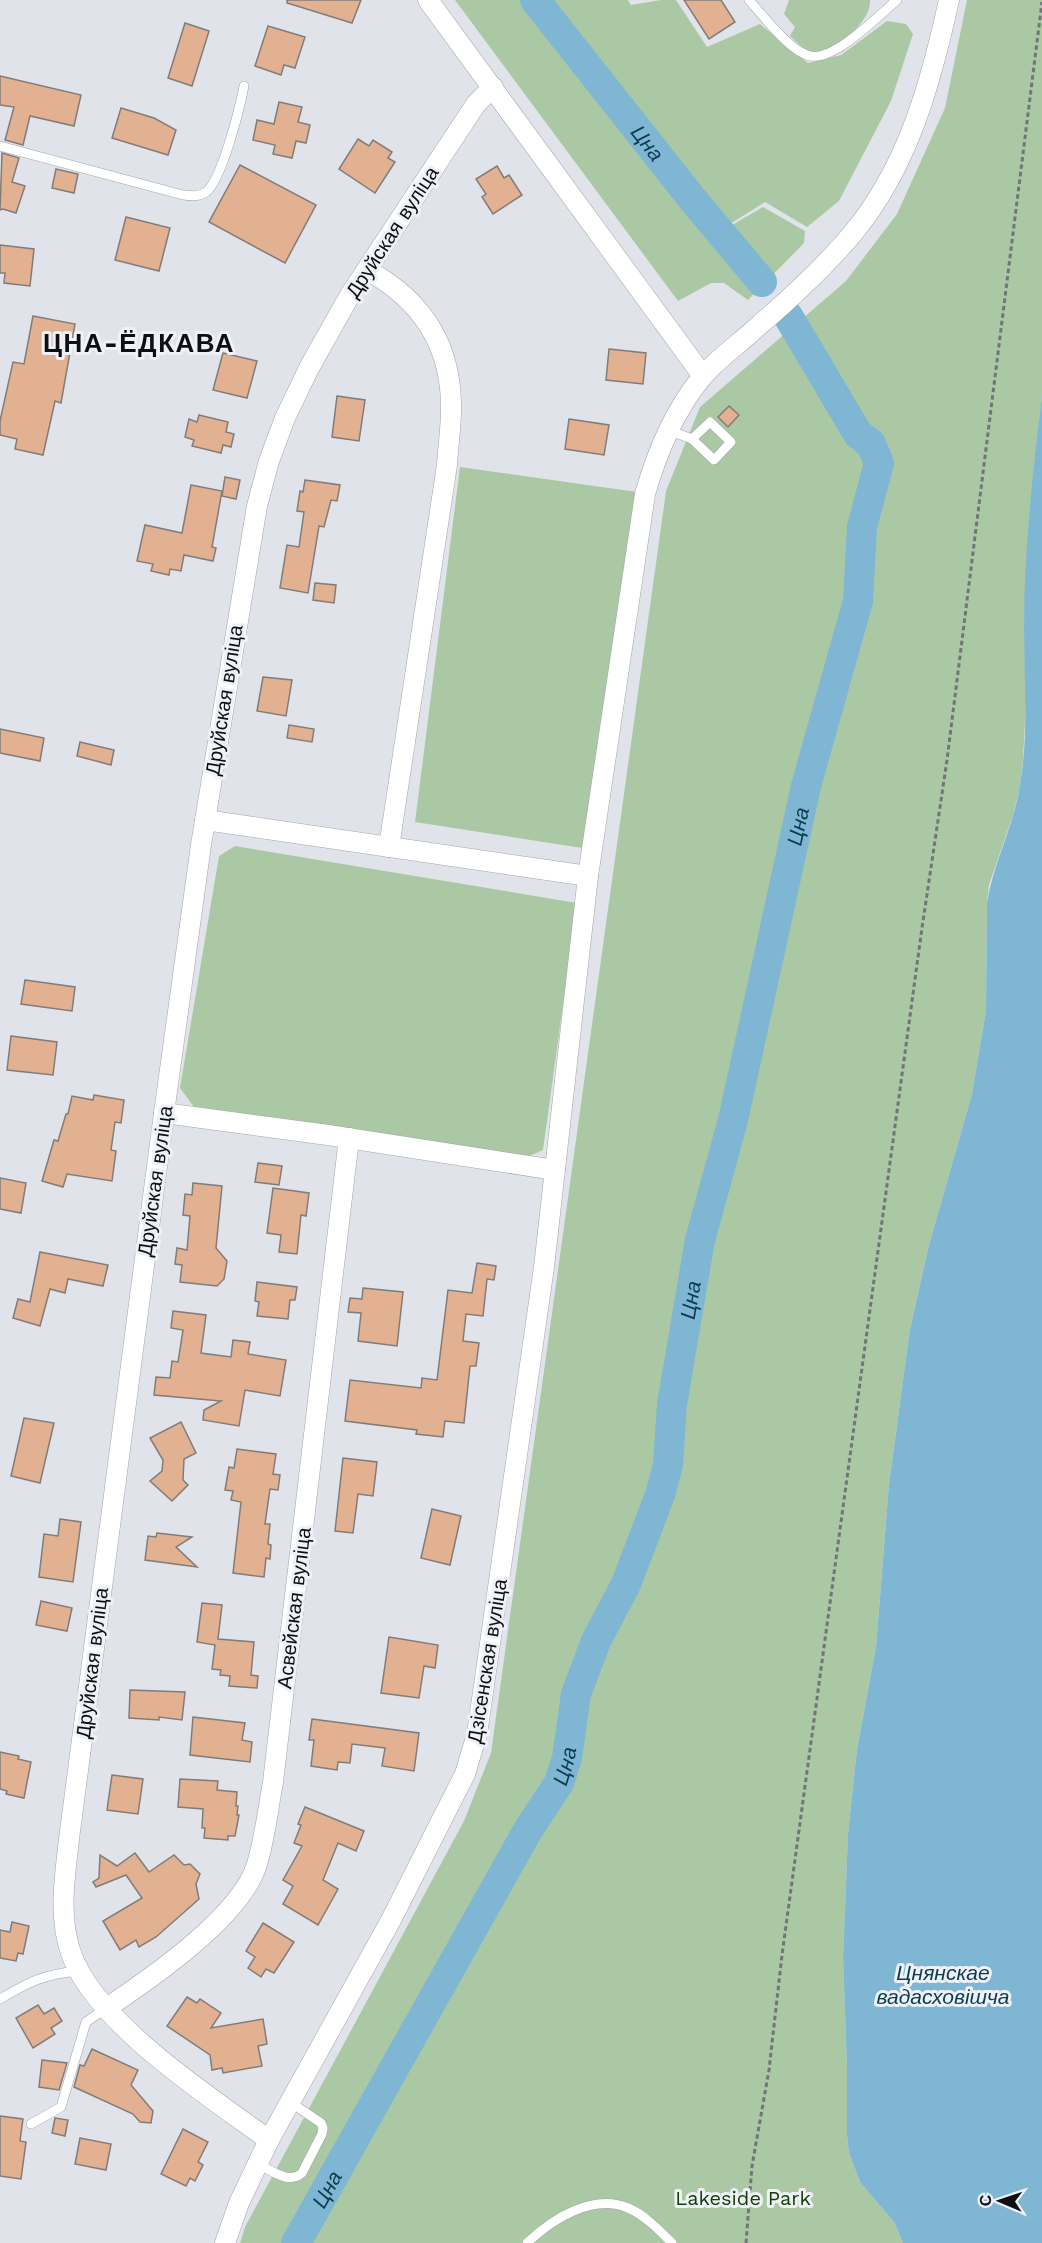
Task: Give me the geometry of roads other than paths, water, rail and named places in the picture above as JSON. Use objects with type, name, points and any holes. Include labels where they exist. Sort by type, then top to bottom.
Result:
[{"type":"street","points":[[428,0],[703,376]]},
{"type":"street","name":"Дзісенская вуліца","points":[[269,2140],[391,1920],[465,1774],[472,1754],[481,1711],[544,1267],[588,876],[645,494],[655,458],[668,430],[703,376],[819,271],[853,232],[882,193],[909,138],[925,93],[949,0]]},
{"type":"street","name":"Друйская вуліца","points":[[269,2140],[172,2068],[105,2009],[71,1955],[64,1922],[68,1849],[164,1113],[205,820],[251,539],[269,461],[285,418],[309,368],[350,295],[476,104],[493,87]]},
{"type":"street","points":[[368,270],[388,281],[406,296],[438,341],[449,374],[451,410],[447,465],[389,847]]},
{"type":"street","points":[[205,820],[588,876]]},
{"type":"street","points":[[164,1113],[349,1138],[555,1170]]},
{"type":"street","name":"Асвейская вуліца","points":[[105,2009],[213,1926],[244,1892],[257,1866],[273,1782],[349,1138]]},
{"type":"street","points":[[225,2243],[239,2204],[269,2140]]},
{"type":"lane","points":[[749,0],[801,52],[810,56],[818,56],[826,55],[841,47],[897,0]]},
{"type":"lane","points":[[0,146],[183,195],[204,194],[216,179],[230,141],[244,86]]},
{"type":"lane","points":[[668,430],[692,439]]},
{"type":"lane","points":[[0,2000],[33,1980],[59,1973],[80,1971]]},
{"type":"lane","points":[[31,2124],[61,2107],[86,2022],[105,2009]]},
{"type":"lane","points":[[258,2164],[286,2178],[302,2174],[323,2128],[321,2123],[290,2102]]},
{"type":"lane","points":[[527,2243],[560,2218],[595,2204],[629,2208],[656,2227],[672,2243]]},
{"type":"water","name":"Цнянскае вадасховішча","points":[[1042,395],[1042,2243],[903,2243],[894,2222],[860,2182],[849,2153],[843,1958],[848,1834],[857,1749],[876,1647],[889,1484],[910,1329],[929,1245],[972,1094],[986,1011],[987,903],[1017,800],[1023,765],[1027,539]]},
{"type":"waterway","name":"Цна","points":[[535,0],[694,201],[762,282]]},
{"type":"waterway","name":"Цна","points":[[296,2243],[528,1830],[559,1783],[567,1758],[576,1694],[596,1641],[626,1584],[661,1492],[668,1464],[672,1404],[700,1240],[733,1120],[806,786],[858,601],[862,527],[879,463],[871,444],[858,434],[788,316]]},
{"type":"district","name":"ЦНА-ЁДКАВА","points":[[139,343]]},
{"type":"park label","name":"Lakeside Park","points":[[743,2198]]}]
